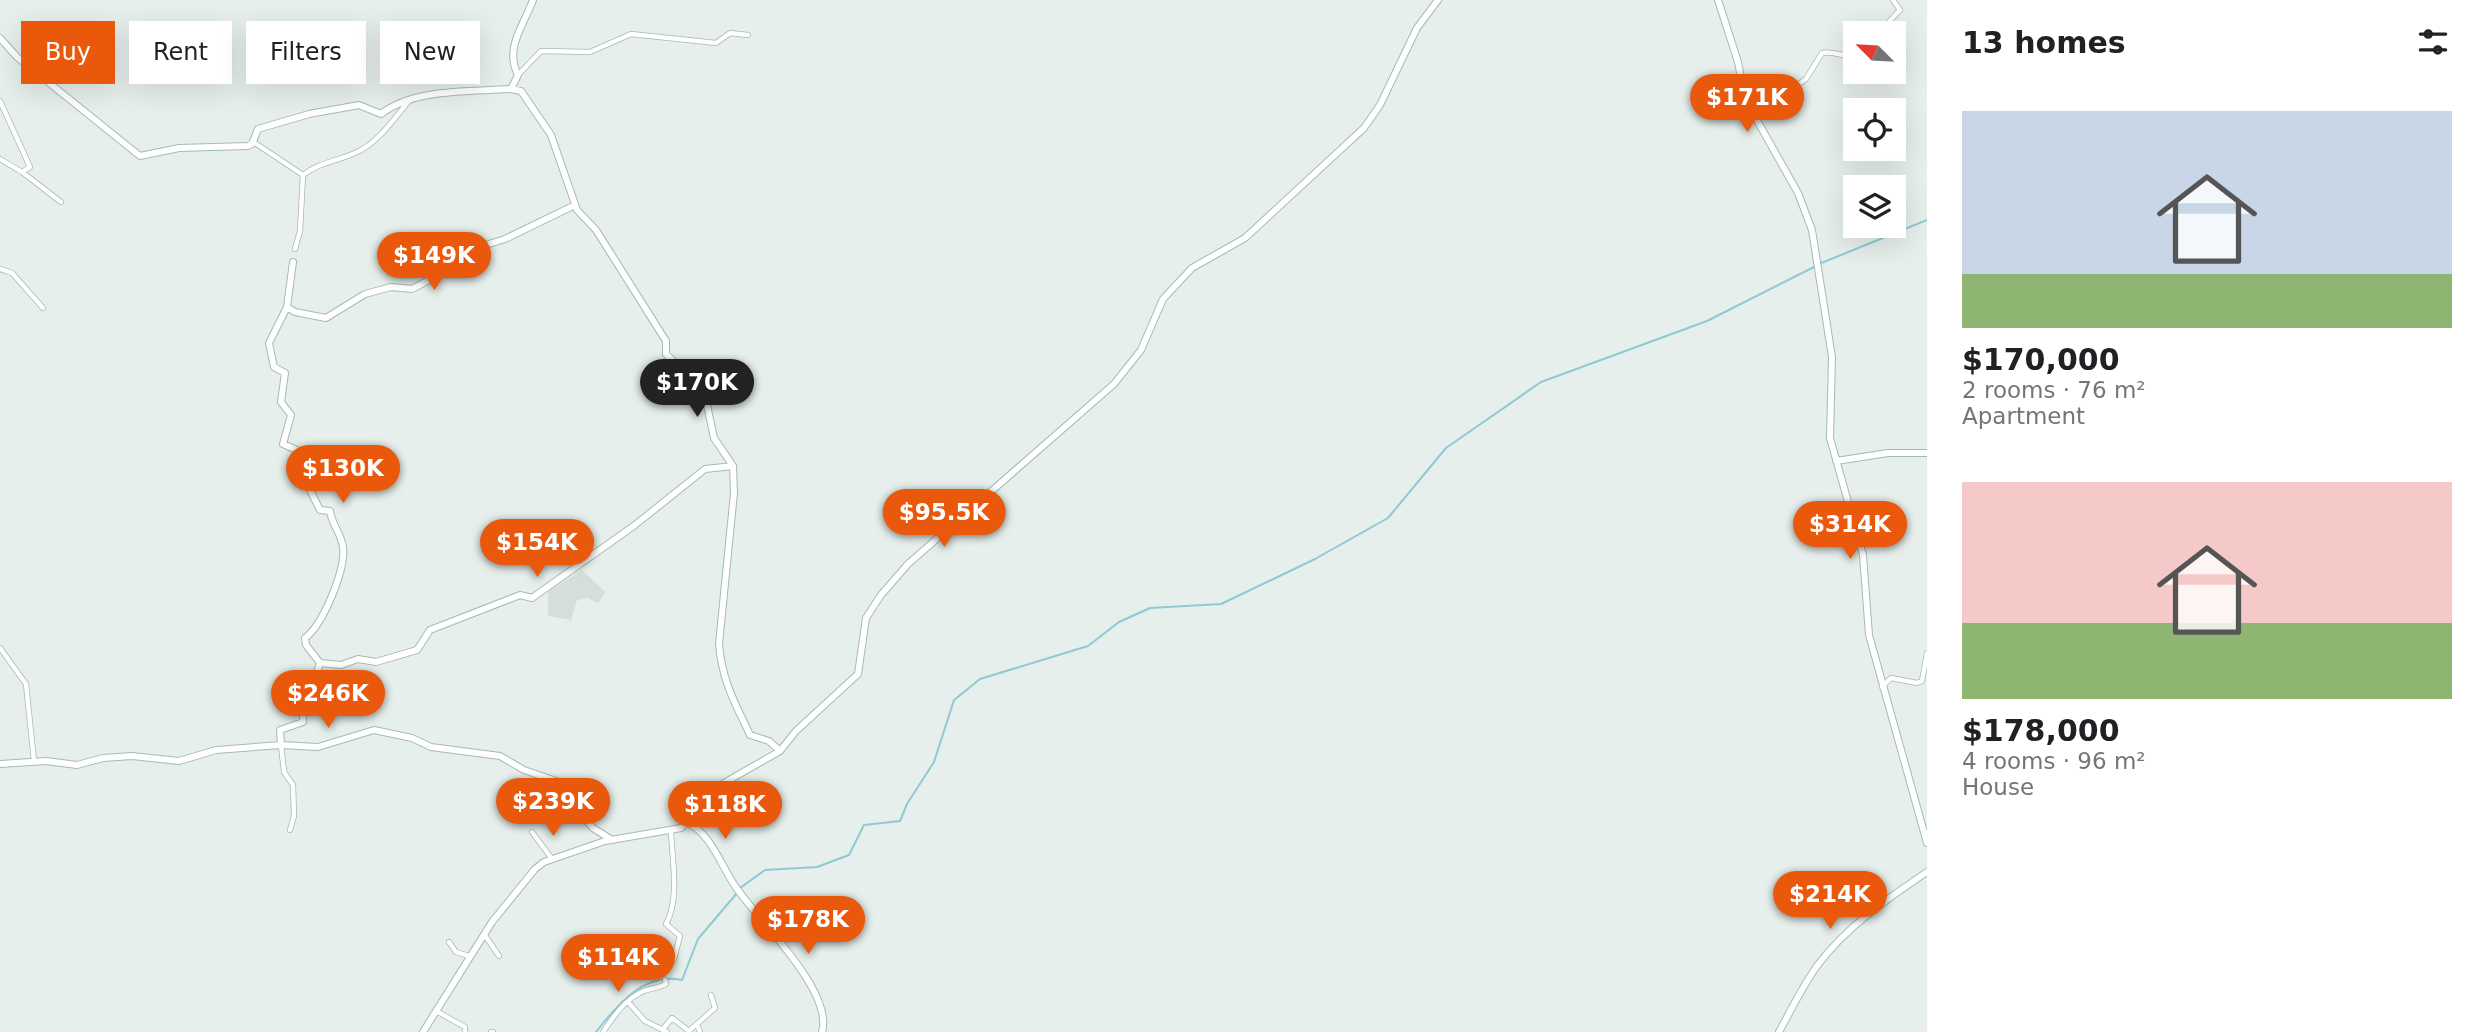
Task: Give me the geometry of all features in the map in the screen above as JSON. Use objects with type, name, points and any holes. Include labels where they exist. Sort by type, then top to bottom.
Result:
[{"type":"street","points":[[518,75],[512,58],[520,27],[533,0]]},
{"type":"street","points":[[423,1032],[438,1012],[484,934],[535,869],[552,859],[612,840],[681,828],[724,783],[780,751],[796,731],[858,674],[866,618],[881,595],[908,564],[1114,384],[1140,350],[1163,299],[1192,268],[1245,239],[1364,128],[1380,105],[1417,28],[1438,0]]},
{"type":"street","points":[[1718,0],[1753,117],[1798,193],[1809,218],[1820,271],[1832,357],[1829,423],[1836,461],[1863,555],[1869,635],[1927,843]]},
{"type":"street","points":[[1889,21],[1900,10],[1893,0]]},
{"type":"street","points":[[511,89],[518,75],[541,51],[590,52],[631,34],[716,43],[730,33],[748,35]]},
{"type":"street","points":[[0,37],[17,57],[93,116],[136,154],[179,148],[248,146],[258,129],[309,114],[359,105],[381,114],[391,106],[432,95],[521,90],[551,135],[575,205],[588,225],[596,229],[666,341],[666,354],[704,391],[714,438],[733,466],[734,493],[719,644],[720,661],[727,692],[750,735],[769,741],[780,751]]},
{"type":"street","points":[[1753,117],[1805,79],[1822,53],[1830,51],[1843,56]]},
{"type":"street","points":[[0,100],[30,167],[22,172]]},
{"type":"street","points":[[295,249],[303,175],[316,165],[356,153],[384,132],[408,102]]},
{"type":"street","points":[[252,141],[303,175]]},
{"type":"street","points":[[0,159],[61,202]]},
{"type":"street","points":[[287,307],[295,312],[326,318],[365,294],[391,287],[412,289],[454,267],[476,248],[505,239],[575,205]]},
{"type":"street","points":[[293,262],[287,307],[269,343],[274,366],[285,373],[281,402],[291,415],[282,444],[299,451],[299,468],[320,510],[330,511],[332,524],[340,536],[344,551],[339,578],[312,633],[305,638],[306,645],[320,663],[341,665],[358,659],[376,662],[418,650],[430,630],[520,595],[532,598],[635,524],[705,469],[733,466]]},
{"type":"street","points":[[0,269],[12,273],[43,308]]},
{"type":"street","points":[[1836,461],[1888,453],[1927,453]]},
{"type":"street","points":[[0,648],[26,684],[34,761]]},
{"type":"street","points":[[1882,687],[1891,678],[1917,683],[1922,681],[1927,653]]},
{"type":"street","points":[[290,830],[294,816],[293,785],[284,772],[280,730],[303,722],[302,690],[315,678],[320,663]]},
{"type":"street","points":[[0,764],[34,761],[77,765],[103,758],[132,755],[179,761],[216,750],[318,747],[373,730],[412,738],[431,747],[500,756],[524,770],[559,782],[593,828],[612,840]]},
{"type":"street","points":[[687,822],[697,827],[712,845],[741,893],[805,975],[825,1020],[822,1032]]},
{"type":"street","points":[[662,974],[674,959],[680,936],[680,932],[666,924],[672,913],[674,887],[671,830]]},
{"type":"street","points":[[532,832],[552,859]]},
{"type":"street","points":[[1779,1032],[1811,974],[1839,940],[1864,918],[1927,872]]},
{"type":"street","points":[[484,934],[499,956]]},
{"type":"street","points":[[449,942],[456,952],[469,956]]},
{"type":"street","points":[[603,1032],[615,1013],[628,1002],[644,991],[666,984],[665,980]]},
{"type":"street","points":[[628,1002],[645,1021],[665,1031],[673,1018],[689,1031],[715,1007],[711,995]]},
{"type":"street","points":[[438,1012],[465,1027],[465,1032]]},
{"type":"street","points":[[697,1025],[700,1032]]},
{"type":"shaded area","points":[[582,570],[605,592],[598,603],[588,598],[577,600],[571,620],[548,616],[548,592]]},
{"type":"waterway","points":[[1819,264],[1927,220]]},
{"type":"waterway","points":[[740,888],[765,870],[817,867],[849,855],[864,825],[900,821],[907,804],[934,762],[954,700],[980,679],[1088,646],[1119,622],[1150,608],[1221,604],[1315,559],[1388,518],[1446,448],[1541,382],[1707,321],[1814,267]]},
{"type":"waterway","points":[[596,1032],[633,992],[656,981],[682,980],[698,939],[737,893]]}]
